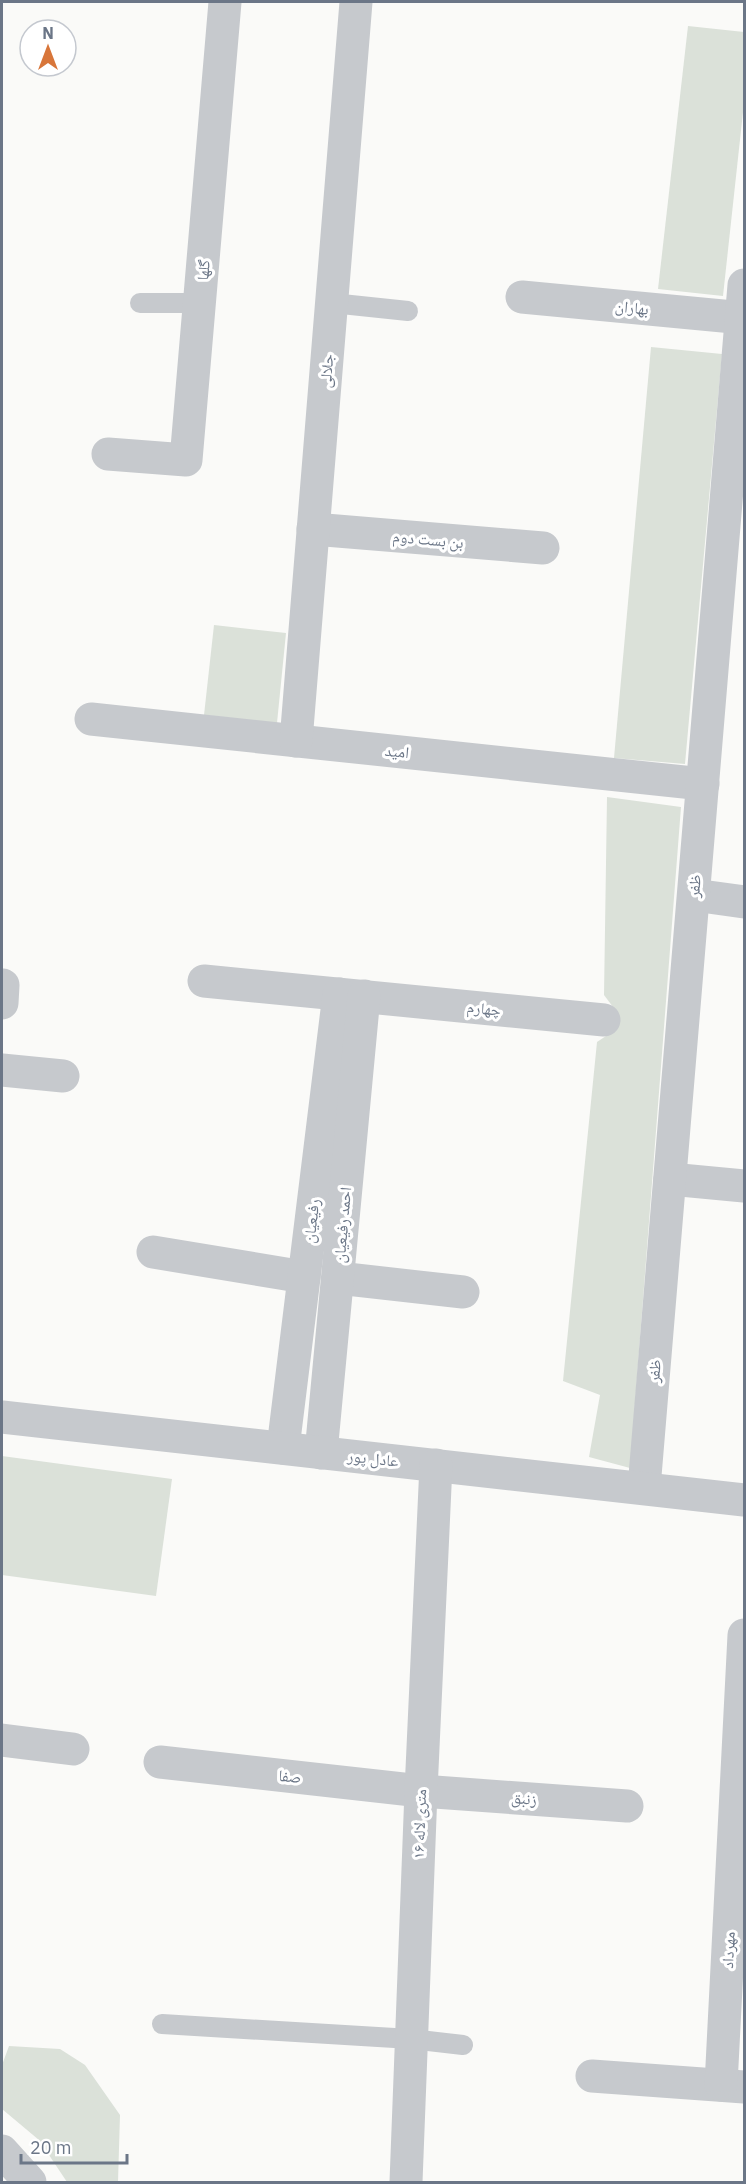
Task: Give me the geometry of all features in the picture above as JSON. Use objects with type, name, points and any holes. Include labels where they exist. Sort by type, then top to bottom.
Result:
[{"type":"street","name":"گلها","points":[[108,454],[186,460],[225,2]]},
{"type":"street","name":"جلالی","points":[[296,741],[356,2]]},
{"type":"street","name":"ظفر","points":[[644,1488],[703,784],[731,610],[744,285]]},
{"type":"street","name":"بهاران","points":[[522,297],[743,318]]},
{"type":"street","name":"بن بست دوم","points":[[313,529],[543,548]]},
{"type":"street","name":"امید","points":[[91,719],[703,784]]},
{"type":"street","points":[[694,895],[744,902]]},
{"type":"street","name":"چهارم","points":[[204,981],[604,1020]]},
{"type":"street","name":"رفیعیان","points":[[283,1448],[304,1277],[351,995]]},
{"type":"street","name":"احمد رفیعیان","points":[[321,1453],[338,1278],[351,995]]},
{"type":"street","points":[[2,1070],[63,1077]]},
{"type":"street","points":[[670,1179],[744,1186]]},
{"type":"street","points":[[153,1252],[304,1277]]},
{"type":"street","points":[[338,1278],[463,1292]]},
{"type":"street","name":"عادل پور","points":[[2,1417],[744,1500]]},
{"type":"street","name":"۱۶ متری لاله","points":[[406,2182],[436,1465]]},
{"type":"street","name":"مهرداد","points":[[733,2086],[744,1635]]},
{"type":"street","points":[[2,1740],[73,1749]]},
{"type":"street","name":"صفا","points":[[159,1762],[421,1791]]},
{"type":"street","name":"زنبق","points":[[421,1791],[627,1806]]},
{"type":"street","points":[[592,2076],[733,2086]]},
{"type":"street","points":[[2,2151],[30,2182]]},
{"type":"lane","points":[[140,303],[200,303]]},
{"type":"lane","points":[[332,303],[408,311]]},
{"type":"lane","points":[[162,2024],[463,2044]]},
{"type":"shaded area","points":[[688,26],[744,32],[744,103],[723,296],[658,289]]},
{"type":"shaded area","points":[[651,347],[722,354],[685,764],[614,758]]},
{"type":"shaded area","points":[[214,625],[286,633],[277,723],[204,715]]},
{"type":"shaded area","points":[[607,797],[681,807],[630,1468],[589,1457],[600,1395],[563,1381],[597,1042],[609,1034],[616,1011],[604,995]]},
{"type":"shaded area","points":[[2,1456],[172,1479],[156,1596],[2,1575]]},
{"type":"shaded area","points":[[9,2046],[60,2049],[85,2065],[120,2115],[118,2182],[67,2182],[39,2140],[2,2109],[2,2065]]}]
